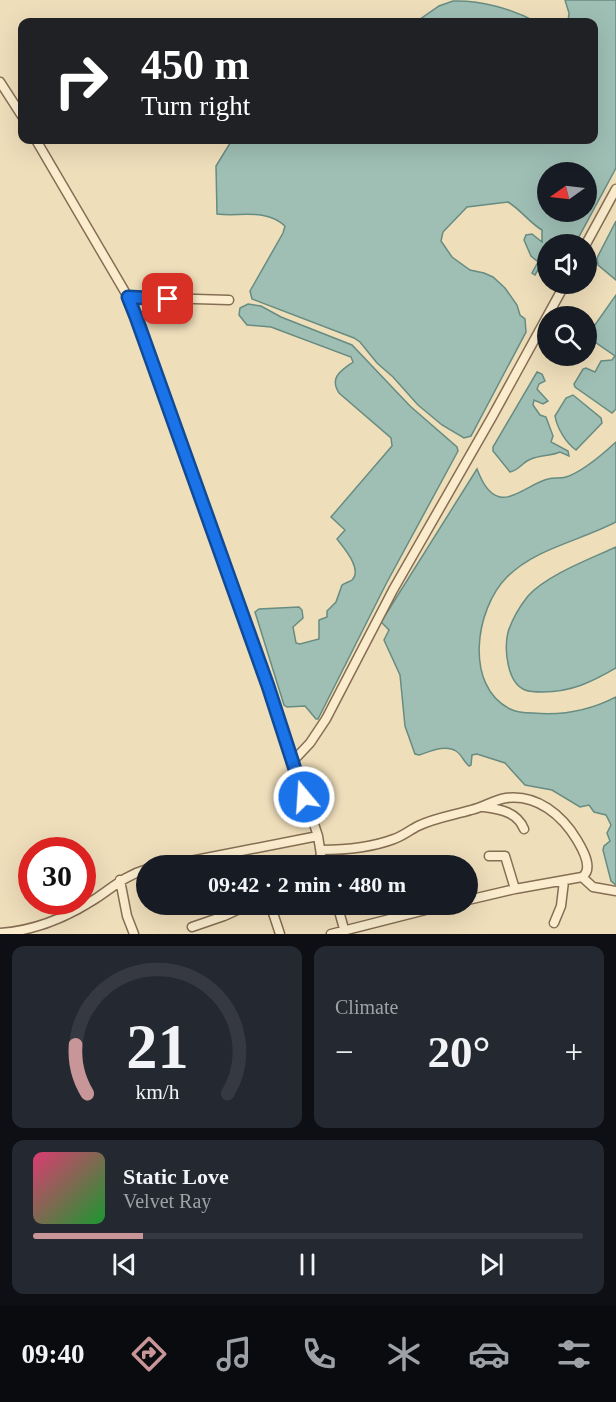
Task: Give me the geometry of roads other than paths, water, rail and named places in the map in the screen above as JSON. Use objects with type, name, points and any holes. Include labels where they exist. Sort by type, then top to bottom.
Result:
[{"type":"street","points":[[0,82],[18,110]]},
{"type":"street","points":[[38,144],[128,297],[293,762],[318,836],[320,855]]},
{"type":"street","points":[[591,234],[616,189]]},
{"type":"street","points":[[293,762],[310,743],[326,719],[393,590],[560,294]]},
{"type":"street","points":[[128,297],[229,300]]},
{"type":"street","points":[[321,850],[354,849],[392,840],[425,823],[512,798],[533,800],[561,818],[581,847],[588,870],[586,874],[564,881],[478,898]]},
{"type":"street","points":[[483,807],[499,809],[513,815],[524,829]]},
{"type":"street","points":[[221,855],[318,836]]},
{"type":"street","points":[[489,856],[505,856],[515,889]]},
{"type":"street","points":[[0,933],[27,932],[82,906],[120,880],[136,873]]},
{"type":"street","points":[[582,877],[593,887],[616,891]]},
{"type":"street","points":[[120,880],[127,916],[134,934]]},
{"type":"street","points":[[554,923],[561,906],[564,881]]},
{"type":"street","points":[[192,927],[226,915]]},
{"type":"street","points":[[274,915],[280,934]]},
{"type":"street","points":[[340,915],[344,929]]},
{"type":"street","points":[[331,934],[403,915]]},
{"type":"water","points":[[565,0],[616,0],[616,168],[597,203],[597,162],[537,162],[537,222],[587,222],[580,234],[542,234],[542,230],[508,202],[467,207],[443,232],[441,241],[452,257],[470,270],[493,277],[505,288],[517,305],[520,315],[525,319],[526,332],[471,436],[464,438],[442,425],[418,405],[354,338],[252,299],[250,291],[285,226],[278,220],[261,215],[217,214],[216,166],[230,144],[598,144],[598,18],[568,18]]},
{"type":"water","points":[[453,1],[474,2],[496,6],[528,18],[422,18],[439,6]]},
{"type":"water","points":[[616,221],[616,280],[598,265],[597,258]]},
{"type":"water","points":[[532,234],[537,238],[537,261],[531,256],[524,240],[526,235]]},
{"type":"water","points":[[537,264],[537,272],[535,275],[532,273]]},
{"type":"water","points":[[616,295],[616,409],[612,413],[574,384],[583,369],[595,372],[601,361],[612,360],[615,356],[597,343],[597,322]]},
{"type":"water","points":[[248,304],[261,306],[281,317],[352,345],[410,406],[457,447],[458,451],[386,584],[318,719],[305,706],[287,707],[284,705],[255,612],[259,609],[299,607],[303,618],[293,627],[296,643],[319,639],[319,620],[327,617],[327,611],[336,602],[342,585],[352,580],[355,575],[351,558],[337,539],[345,530],[331,517],[392,446],[391,438],[339,393],[336,387],[338,375],[353,362],[351,357],[271,327],[247,325],[239,315],[240,308]]},
{"type":"water","points":[[537,372],[542,374],[545,381],[539,384],[537,389],[548,401],[543,404],[534,400],[533,405],[540,415],[546,417],[553,436],[551,442],[568,451],[569,456],[560,452],[534,458],[510,472],[493,451],[493,447]]},
{"type":"water","points":[[573,395],[601,418],[602,423],[576,450],[562,435],[555,416],[566,398]]},
{"type":"water","points":[[616,442],[616,522],[531,559],[507,577],[496,591],[488,608],[479,646],[480,666],[486,683],[495,698],[512,710],[524,713],[565,713],[596,706],[616,697],[616,885],[611,881],[603,850],[610,841],[607,833],[611,825],[606,815],[594,812],[589,805],[580,807],[552,790],[525,785],[505,763],[477,754],[472,755],[469,766],[452,749],[443,748],[419,755],[415,754],[405,726],[400,675],[384,640],[389,630],[381,622],[477,469],[491,493],[500,497],[511,496],[550,478],[564,478],[572,475]]},
{"type":"water","points":[[616,547],[616,668],[590,682],[553,692],[534,692],[519,686],[508,665],[507,639],[516,613],[525,600],[536,588],[557,574]]}]
